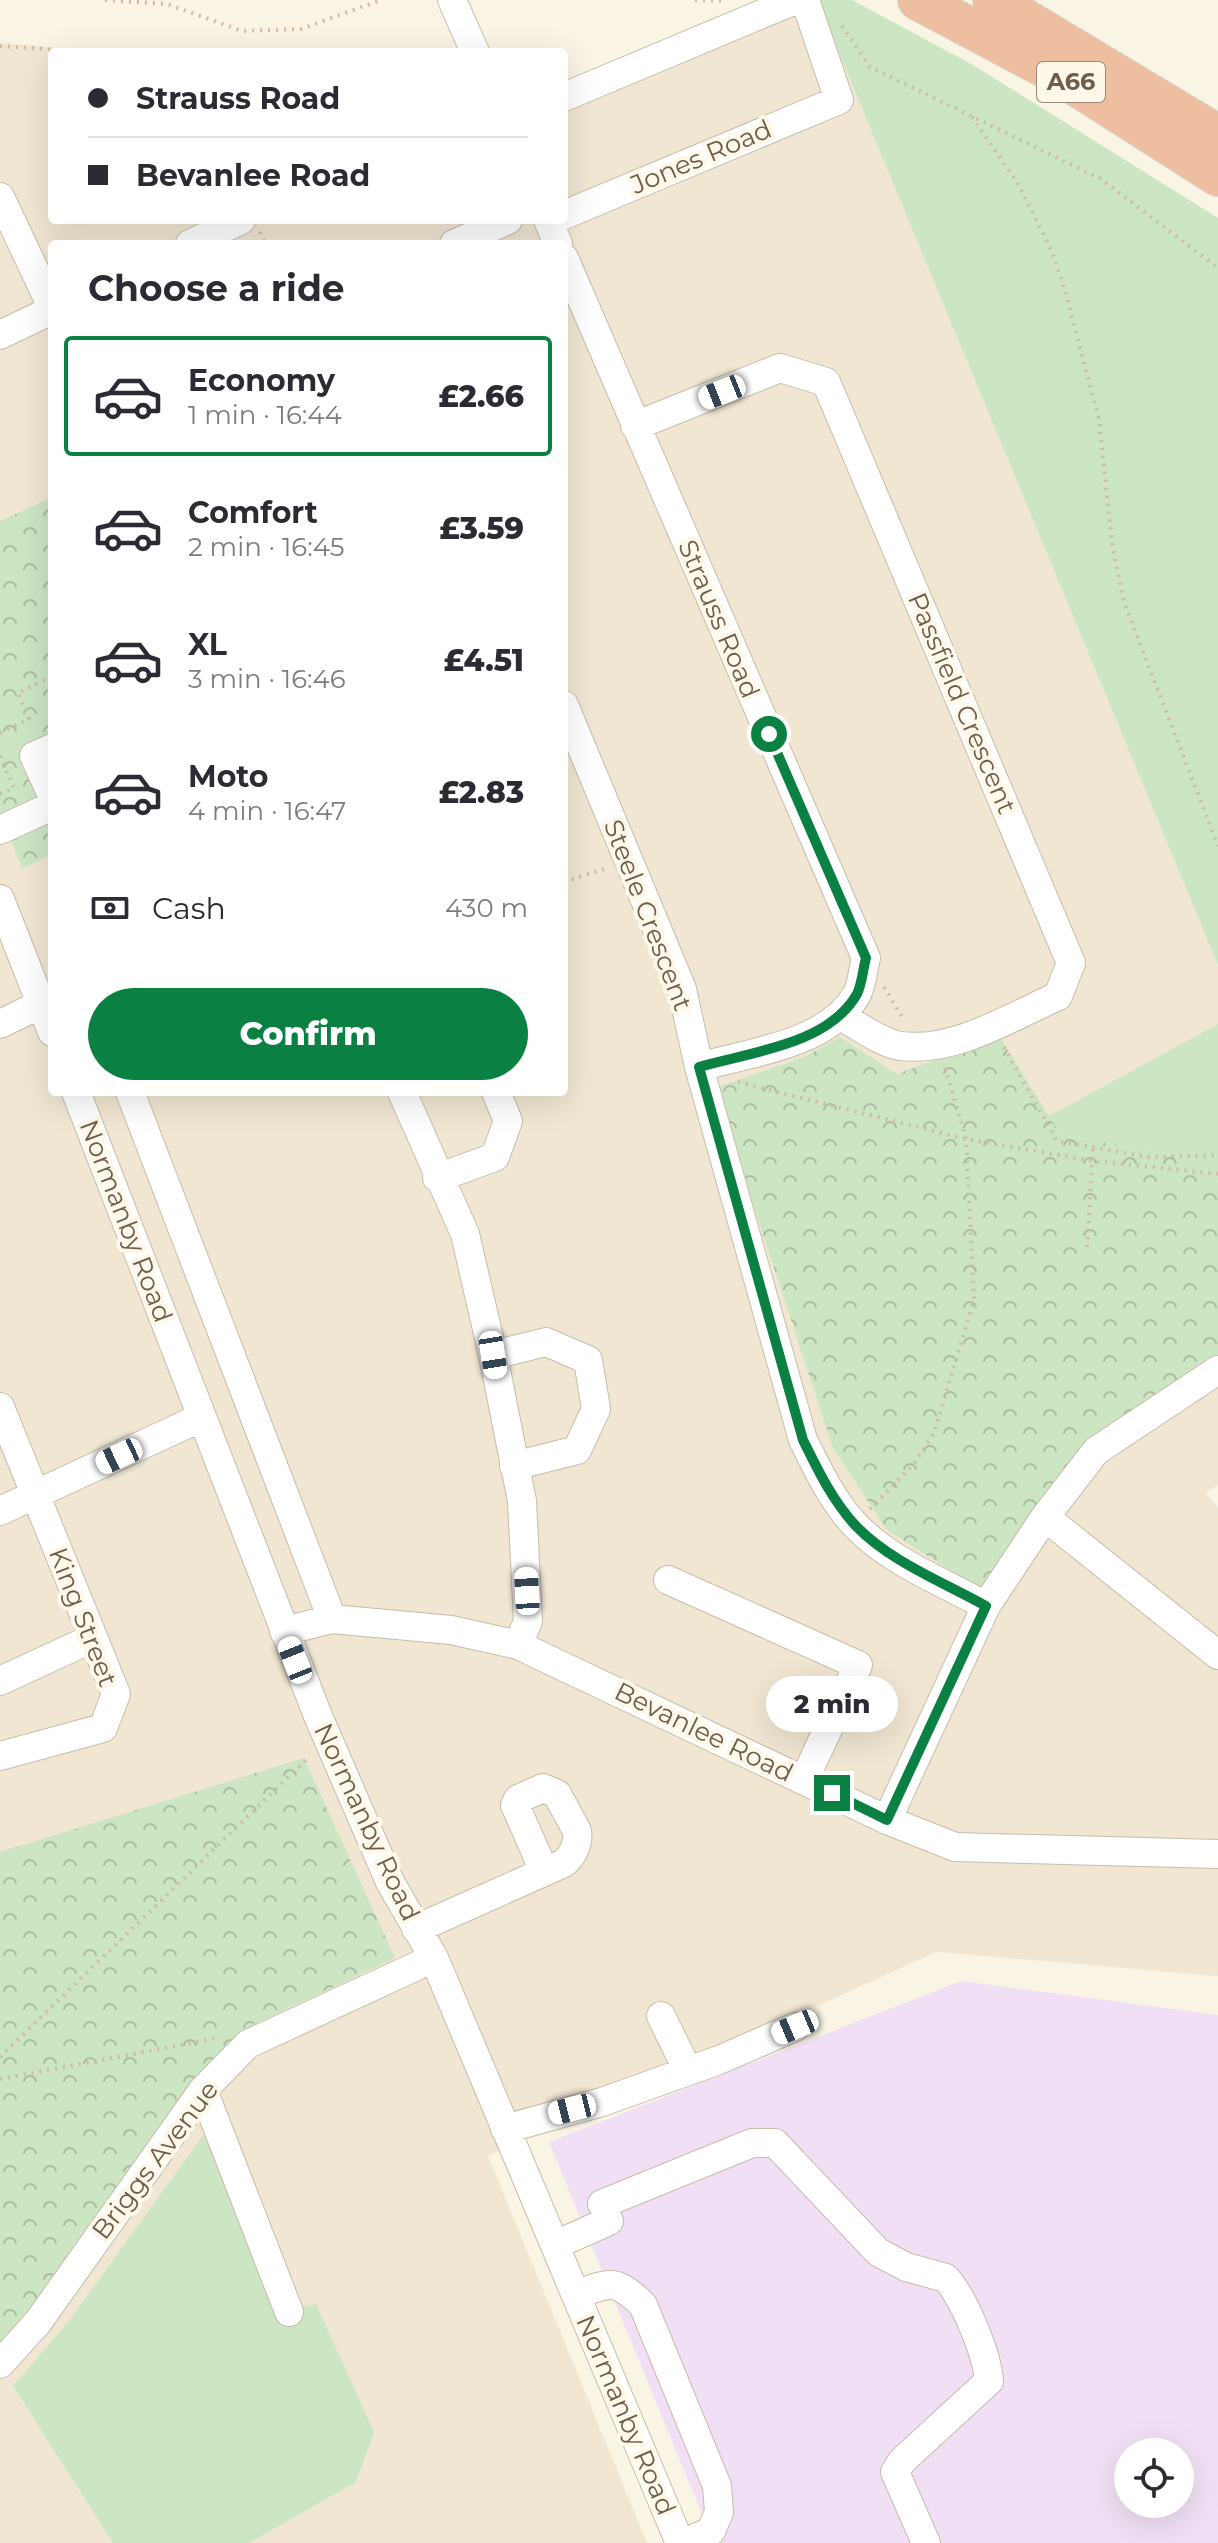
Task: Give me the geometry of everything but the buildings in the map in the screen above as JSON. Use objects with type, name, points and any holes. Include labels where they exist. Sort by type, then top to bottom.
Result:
[{"type":"highway","name":"A66","points":[[918,0],[1061,76],[1218,176]]},
{"type":"highway","name":"A66","points":[[993,0],[1218,135]]},
{"type":"street","points":[[452,0],[473,48]]},
{"type":"street","points":[[568,95],[795,0]]},
{"type":"street","name":"Jones Road","points":[[568,218],[839,100],[805,0]]},
{"type":"street","points":[[0,197],[48,300]]},
{"type":"street","points":[[198,240],[232,224]]},
{"type":"street","points":[[463,240],[499,224]]},
{"type":"street","name":"Strauss Road","points":[[568,278],[573,303],[635,426],[866,958]]},
{"type":"street","points":[[0,335],[48,311]]},
{"type":"street","name":"Passfield Crescent","points":[[635,426],[780,368],[826,382],[1071,963],[1058,996],[992,1026],[937,1045],[898,1046],[840,1016]]},
{"type":"street","name":"Steele Crescent","points":[[568,715],[682,989],[699,1067],[803,1440],[827,1489],[855,1525],[881,1547],[986,1606]]},
{"type":"street","points":[[48,750],[34,756],[48,786]]},
{"type":"street","points":[[0,830],[48,808]]},
{"type":"street","points":[[0,899],[42,990],[48,1015]]},
{"type":"street","points":[[699,1067],[810,1035],[840,1016],[858,992],[866,958]]},
{"type":"street","points":[[0,1024],[42,990]]},
{"type":"street","name":"Normanby Road","points":[[78,1096],[328,1739],[390,1882],[434,1958],[682,2543]]},
{"type":"street","points":[[132,1096],[332,1619]]},
{"type":"street","points":[[404,1096],[437,1178],[465,1234],[493,1355],[522,1501],[528,1621],[518,1645]]},
{"type":"street","points":[[437,1178],[495,1157],[508,1121],[498,1096]]},
{"type":"street","points":[[493,1355],[546,1342],[588,1360],[596,1409],[577,1450],[514,1466]]},
{"type":"street","points":[[887,1820],[986,1606],[1045,1517],[1096,1451],[1218,1370]]},
{"type":"street","name":"King Street","points":[[0,1407],[116,1694],[103,1728],[0,1756]]},
{"type":"street","points":[[0,1511],[202,1417]]},
{"type":"street","points":[[1045,1517],[1218,1655]]},
{"type":"street","points":[[668,1580],[858,1665],[804,1780]]},
{"type":"street","name":"Bevanlee Road","points":[[284,1631],[332,1619],[451,1630],[518,1645],[887,1820],[955,1847],[1218,1854]]},
{"type":"street","points":[[0,1681],[93,1638]]},
{"type":"street","points":[[416,1929],[544,1871]]},
{"type":"street","name":"Briggs Avenue","points":[[0,2364],[38,2322],[203,2090],[248,2044],[434,1958]]},
{"type":"street","points":[[661,2016],[687,2069]]},
{"type":"street","points":[[505,2129],[602,2102],[719,2060],[795,2027]]},
{"type":"street","points":[[203,2090],[289,2312]]},
{"type":"street","points":[[555,2245],[605,2213],[752,2143],[775,2143],[878,2252],[906,2267],[946,2278],[959,2297],[988,2366],[989,2381],[902,2461],[895,2472],[926,2543]]},
{"type":"street","points":[[576,2295],[608,2282],[625,2288],[643,2305],[717,2486],[719,2512],[711,2531],[682,2543]]},
{"type":"path","points":[[105,0],[167,4],[242,31],[301,29],[381,0]]},
{"type":"path","points":[[695,0],[741,0]]},
{"type":"path","points":[[838,21],[870,67],[1101,179],[1218,268]]},
{"type":"path","points":[[0,46],[48,49]]},
{"type":"path","points":[[972,117],[1017,182],[1048,243],[1062,280],[1099,419],[1112,543],[1124,602],[1218,846]]},
{"type":"path","points":[[0,733],[29,719],[18,693],[48,678]]},
{"type":"path","points":[[0,756],[14,788],[0,794]]},
{"type":"path","points":[[568,881],[629,860]]},
{"type":"path","points":[[855,1525],[914,1464],[934,1433],[974,1300],[966,1139],[937,1045],[908,1026],[866,958]]},
{"type":"path","points":[[992,1026],[1057,1141],[1149,1157],[1218,1155]]},
{"type":"path","points":[[699,1067],[746,1086],[966,1139],[1094,1161],[1218,1174]]},
{"type":"path","points":[[1087,1247],[1093,1147]]},
{"type":"path","points":[[0,2057],[328,1739]]},
{"type":"path","points":[[0,2079],[236,2034],[248,2044]]},
{"type":"shaded area","points":[[817,0],[1218,965],[1218,1024],[1049,1116],[999,1036],[897,1074],[840,1037],[804,1057],[715,1088],[1033,1519],[1218,1364],[1218,1485],[1205,1493],[1218,1507],[1218,1976],[936,1952],[488,2156],[647,2543],[249,2543],[356,2482],[281,2312],[69,2321],[13,2386],[113,2543],[0,2543],[0,812],[22,869],[48,856],[48,1096],[568,1096],[568,240],[48,240],[48,499],[0,521],[0,43],[59,48],[48,48],[48,224],[568,224],[568,84]]},
{"type":"shaded area","points":[[961,1981],[1218,2015],[1218,2543],[714,2543],[549,2142]]},
{"type":"green space","points":[[817,0],[852,0],[973,65],[1218,218],[1218,965]]},
{"type":"green space","points":[[48,499],[48,856],[22,869],[0,812],[0,521]]},
{"type":"green space","points":[[1218,1024],[1218,1182],[1193,1159],[1061,1135],[1049,1116]]},
{"type":"green space","points":[[999,1036],[1061,1135],[1193,1159],[1218,1182],[1218,1364],[1086,1453],[990,1596],[887,1530],[833,1448],[715,1088],[804,1057],[840,1037],[897,1074]]},
{"type":"green space","points":[[304,1758],[395,1958],[254,2024],[190,2091],[4,2347],[0,2342],[0,1852]]},
{"type":"green space","points":[[210,2126],[282,2312],[316,2304],[374,2432],[356,2482],[249,2543],[113,2543],[13,2386],[69,2321]]},
{"type":"route","points":[[769,734],[866,958],[858,992],[840,1016],[810,1035],[699,1067],[803,1440],[827,1489],[855,1525],[881,1547],[986,1606],[887,1820],[832,1793]]}]
